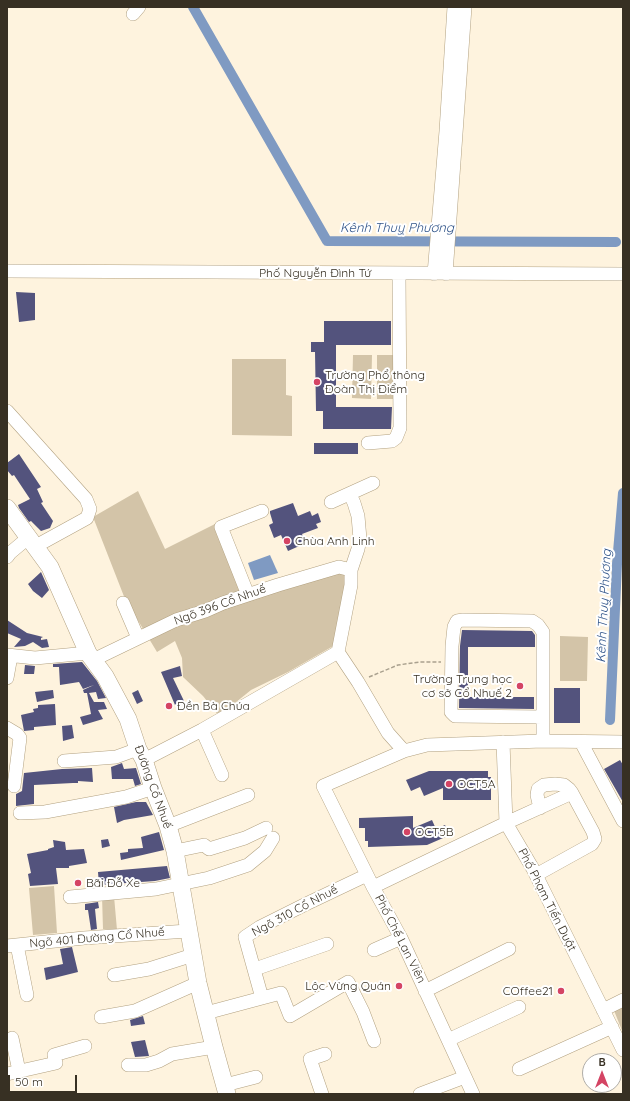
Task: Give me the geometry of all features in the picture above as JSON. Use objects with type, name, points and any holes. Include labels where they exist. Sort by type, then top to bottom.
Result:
[{"type":"main road","name":"Đường Cổ Nhuế","points":[[7,508],[50,567],[91,656],[128,719],[168,826],[175,851],[198,983],[226,1090]]},
{"type":"street","points":[[443,229],[446,130],[454,7]]},
{"type":"street","points":[[440,274],[443,229],[465,7]]},
{"type":"street","name":"Phố Nguyễn Đình Tứ","points":[[7,272],[623,274]]},
{"type":"street","points":[[368,443],[392,441],[396,438],[400,428],[399,274]]},
{"type":"street","points":[[7,411],[86,499],[90,509],[87,518],[32,541],[10,553],[7,558]]},
{"type":"street","points":[[331,502],[373,483]]},
{"type":"street","points":[[350,494],[358,516],[360,539],[351,570],[351,585],[338,652],[358,682],[388,733],[404,751],[427,746],[503,742],[623,742]]},
{"type":"street","points":[[248,595],[221,527],[262,511]]},
{"type":"street","name":"Ngõ 396 Cổ Nhuế","points":[[91,656],[138,638],[176,620],[278,585],[339,567],[351,570]]},
{"type":"street","points":[[123,603],[138,638]]},
{"type":"street","points":[[543,717],[455,716],[451,712],[452,646],[454,627],[457,621],[532,621],[538,625],[542,632],[543,717],[543,741]]},
{"type":"street","points":[[64,762],[141,754],[202,730],[338,652]]},
{"type":"street","points":[[7,678],[9,655],[34,658],[91,656]]},
{"type":"street","points":[[7,728],[17,734],[20,738],[14,786]]},
{"type":"street","points":[[202,730],[222,775]]},
{"type":"street","name":"Phố Phạm Tiến Duật","points":[[503,742],[506,823],[536,875],[623,1050]]},
{"type":"street","points":[[581,742],[623,821]]},
{"type":"street","name":"Phố Chế Lan Viên","points":[[404,751],[323,786],[373,887],[402,938],[473,1094]]},
{"type":"street","points":[[536,875],[592,844],[595,839],[593,832],[572,793],[564,785],[544,785],[538,789],[537,795],[540,808]]},
{"type":"street","points":[[20,813],[45,812],[126,797],[153,788]]},
{"type":"street","points":[[373,887],[572,793]]},
{"type":"street","points":[[168,826],[248,795]]},
{"type":"street","points":[[70,896],[156,889],[209,878],[248,865],[265,851],[269,833],[245,838],[209,849],[204,844],[175,851]]},
{"type":"street","name":"Ngõ 310 Cổ Nhuế","points":[[262,998],[245,937],[260,927],[299,907],[367,875]]},
{"type":"street","name":"Ngõ 401 Đường Cổ Nhuế","points":[[12,945],[84,938],[188,931]]},
{"type":"street","points":[[374,950],[402,938]]},
{"type":"street","points":[[255,969],[326,944]]},
{"type":"street","points":[[12,945],[27,995]]},
{"type":"street","points":[[426,990],[509,949]]},
{"type":"street","points":[[114,975],[149,969],[193,955]]},
{"type":"street","points":[[206,1013],[281,993],[290,1016],[348,982],[363,1012],[374,1041]]},
{"type":"street","points":[[101,1017],[135,1011],[198,983]]},
{"type":"street","points":[[603,1010],[623,1000]]},
{"type":"street","points":[[448,1040],[519,1007]]},
{"type":"street","points":[[519,1069],[612,1028]]},
{"type":"street","points":[[12,1038],[13,1072],[56,1063],[54,1055],[85,1046]]},
{"type":"street","points":[[128,1065],[146,1065],[159,1061],[172,1054],[214,1047]]},
{"type":"street","points":[[322,1094],[310,1059],[325,1054]]},
{"type":"street","points":[[226,1090],[256,1077]]},
{"type":"street","points":[[420,1094],[465,1077]]},
{"type":"path","points":[[358,682],[398,665],[420,662],[441,662]]},
{"type":"shaded area","points":[[353,355],[372,355],[371,399],[352,398]]},
{"type":"shaded area","points":[[377,355],[396,355],[397,399],[377,399]]},
{"type":"shaded area","points":[[232,359],[286,359],[286,395],[292,396],[292,436],[232,435]]},
{"type":"shaded area","points":[[138,491],[165,549],[215,524],[248,598],[346,572],[342,611],[335,645],[288,672],[251,690],[219,716],[203,696],[183,677],[182,658],[175,641],[157,652],[125,599],[93,517]]},
{"type":"shaded area","points":[[560,636],[588,637],[587,681],[560,681]]},
{"type":"shaded area","points":[[54,886],[57,933],[33,935],[29,888]]},
{"type":"shaded area","points":[[102,896],[114,896],[117,930],[103,929]]},
{"type":"shaded area","points":[[623,1003],[623,1033],[613,1008]]},
{"type":"water","points":[[270,555],[278,573],[254,580],[248,563]]},
{"type":"building","points":[[16,292],[35,293],[35,320],[19,322]]},
{"type":"building","points":[[324,321],[391,321],[391,345],[336,345],[336,407],[392,407],[391,429],[323,429],[323,411],[316,411],[315,352],[311,352],[311,342],[324,342]]},
{"type":"building","points":[[314,443],[358,443],[358,454],[314,454]]},
{"type":"building","points":[[19,454],[41,487],[37,489],[43,502],[41,503],[53,521],[50,528],[41,531],[31,521],[29,522],[19,508],[18,505],[30,499],[14,475],[12,476],[7,470],[7,463]]},
{"type":"building","points":[[293,503],[298,516],[310,511],[312,516],[318,513],[321,522],[316,524],[318,528],[302,534],[306,543],[288,551],[281,535],[274,538],[269,525],[273,523],[270,511]]},
{"type":"building","points":[[41,572],[49,590],[42,598],[33,591],[28,584]]},
{"type":"building","points":[[7,620],[27,633],[43,637],[41,640],[47,639],[49,647],[42,648],[33,642],[25,646],[14,647],[21,639],[7,633]]},
{"type":"building","points":[[462,630],[532,631],[535,635],[535,647],[468,647],[468,697],[534,697],[534,709],[459,708],[460,646]]},
{"type":"building","points":[[82,662],[97,681],[106,698],[98,699],[96,692],[89,693],[94,702],[104,702],[107,709],[98,710],[103,719],[83,725],[80,717],[91,714],[87,693],[84,693],[83,690],[94,685],[83,689],[79,682],[60,685],[59,667],[53,667],[53,664]]},
{"type":"building","points":[[25,665],[35,666],[34,674],[24,674]]},
{"type":"building","points":[[180,666],[182,676],[173,678],[184,701],[175,705],[161,672]]},
{"type":"building","points":[[554,688],[580,688],[580,723],[554,723]]},
{"type":"building","points":[[53,690],[54,698],[37,702],[35,692]]},
{"type":"building","points":[[138,690],[143,701],[137,704],[132,693]]},
{"type":"building","points":[[55,704],[56,725],[34,727],[34,730],[24,731],[21,715],[34,712],[33,709],[38,708],[38,705]]},
{"type":"building","points":[[72,725],[74,738],[63,741],[62,726]]},
{"type":"building","points":[[620,760],[623,765],[623,802],[604,769]]},
{"type":"building","points":[[122,763],[124,769],[136,768],[141,784],[135,786],[133,779],[112,779],[111,767]]},
{"type":"building","points":[[92,768],[93,782],[78,781],[78,783],[34,785],[34,804],[16,806],[16,794],[22,791],[24,773],[62,769]]},
{"type":"building","name":"OCT5A","points":[[429,771],[488,771],[488,777],[491,777],[491,800],[443,800],[443,788],[424,796],[420,787],[411,791],[406,780]]},
{"type":"building","points":[[136,802],[146,802],[153,815],[124,820],[117,823],[114,807]]},
{"type":"building","name":"OCT5B","points":[[413,816],[413,828],[432,820],[436,829],[445,825],[450,835],[427,845],[368,847],[368,841],[365,841],[365,828],[359,828],[359,818]]},
{"type":"building","points":[[159,832],[164,850],[121,860],[120,853],[128,852],[128,849],[143,848],[141,837]]},
{"type":"building","points":[[108,839],[110,846],[102,848],[101,840]]},
{"type":"building","points":[[53,840],[65,842],[66,850],[84,849],[87,863],[69,866],[69,868],[56,868],[58,884],[30,886],[28,874],[31,873],[27,854],[48,850],[54,847]]},
{"type":"building","points":[[167,866],[170,878],[155,881],[99,885],[98,872]]},
{"type":"building","points":[[98,902],[99,908],[95,909],[97,929],[91,930],[88,910],[85,910],[85,904]]},
{"type":"building","points":[[72,947],[78,972],[46,980],[44,968],[63,964],[60,949]]},
{"type":"building","points":[[143,1016],[145,1024],[131,1026],[130,1020]]},
{"type":"building","points":[[145,1040],[149,1056],[135,1057],[131,1042]]},
{"type":"waterway","name":"Kênh Thuỵ Phương","points":[[193,7],[327,241],[616,242]]},
{"type":"waterway","name":"Kênh Thuỵ Phương","points":[[610,720],[617,564],[623,493]]},
{"type":"place","name":"Trường Phổ thông Đoàn Thị Điểm","points":[[317,382]]},
{"type":"place","name":"Chùa Anh Linh","points":[[287,541]]},
{"type":"place","name":"Trường Trung học cơ sở Cổ Nhuế 2","points":[[520,686]]},
{"type":"place","name":"Đền Bà Chúa","points":[[169,706]]},
{"type":"place","name":"OCT5A","points":[[449,784]]},
{"type":"place","name":"OCT5B","points":[[407,832]]},
{"type":"place","name":"Bãi Đỗ Xe","points":[[78,883]]},
{"type":"place","name":"Lộc Vừng Quán","points":[[399,986]]},
{"type":"place","name":"COffee21","points":[[561,991]]}]
